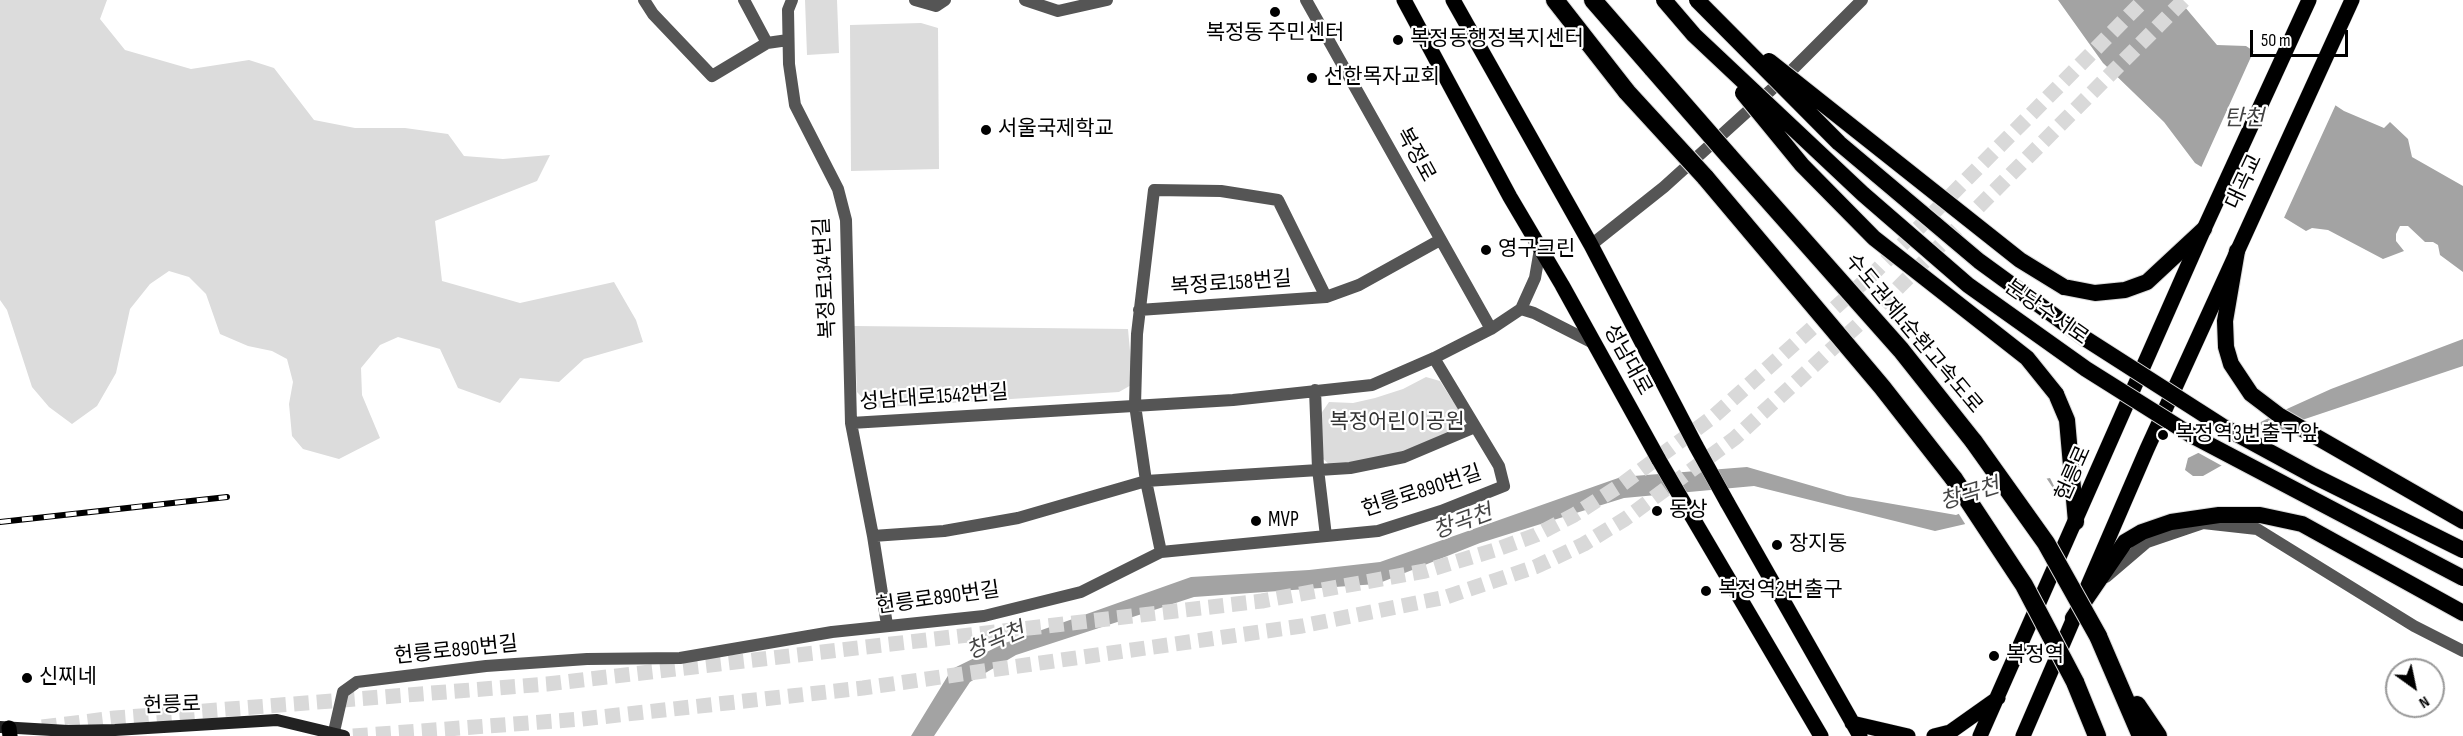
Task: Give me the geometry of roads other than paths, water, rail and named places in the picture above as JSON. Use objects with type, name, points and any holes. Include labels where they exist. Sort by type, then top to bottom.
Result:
[{"type":"highway","points":[[1555,0],[1627,92],[1705,177],[1882,387],[1954,479],[2024,585],[2075,682],[2097,736]]},
{"type":"highway","name":"수도권제1순환고속도로","points":[[1593,0],[1901,350],[1974,442],[2046,543],[2098,636],[2141,736]]},
{"type":"highway","name":"분당수서로","points":[[1664,0],[1694,35],[1863,194],[1968,285],[2076,362],[2191,435],[2463,578]]},
{"type":"highway","name":"분당수서로","points":[[1697,0],[1839,143],[1979,261],[2086,339],[2222,426],[2314,476],[2463,550]]},
{"type":"highway","points":[[1714,18],[1846,120],[2019,260],[2064,287],[2095,293],[2125,290],[2147,282],[2204,229]]},
{"type":"highway","points":[[1694,35],[1802,165],[1874,238],[2027,358],[2056,394],[2067,420],[2076,522]]},
{"type":"highway","points":[[2237,251],[2225,321],[2226,347],[2231,364],[2240,381],[2251,394],[2280,416],[2463,521]]},
{"type":"highway","points":[[2073,618],[2125,542],[2142,532],[2190,518],[2219,515],[2260,515],[2302,524],[2463,613]]},
{"type":"highway","points":[[2117,677],[2158,736]]},
{"type":"main road","name":"성남대로","points":[[1404,0],[1659,460],[1821,736]]},
{"type":"main road","name":"성남대로","points":[[1453,0],[1591,245],[1696,446],[1856,730]]},
{"type":"main road","name":"대곡교","points":[[2204,229],[2308,0]]},
{"type":"main road","name":"대곡교","points":[[2237,251],[2352,0]]},
{"type":"main road","name":"헌릉로","points":[[1980,736],[2204,229]]},
{"type":"main road","points":[[2023,736],[2147,449],[2237,251]]},
{"type":"main road","points":[[1934,736],[1950,732],[1998,698]]},
{"type":"main road","name":"헌릉로","points":[[6,730],[68,731],[209,726],[278,720],[337,735]]},
{"type":"main road","points":[[1856,730],[1908,736]]},
{"type":"street","points":[[644,0],[653,14],[712,76],[767,43],[788,40]]},
{"type":"street","points":[[744,0],[767,43]]},
{"type":"street","name":"복정로134번길","points":[[792,0],[788,10],[788,40],[795,105],[838,189],[846,220],[850,423]]},
{"type":"street","points":[[915,0],[936,6],[945,0]]},
{"type":"street","points":[[1025,0],[1058,10],[1107,0]]},
{"type":"street","name":"복정로","points":[[1306,0],[1491,329]]},
{"type":"street","points":[[1591,245],[1664,187],[1781,81],[1862,0]]},
{"type":"street","name":"복정로158번길","points":[[1136,405],[1139,310],[1154,190],[1221,191],[1278,200],[1326,297]]},
{"type":"street","name":"복정로158번길","points":[[1139,310],[1326,297],[1359,285],[1440,240]]},
{"type":"street","points":[[1540,249],[1535,278],[1521,309],[1534,313],[1593,343]]},
{"type":"street","name":"성남대로1542번길","points":[[887,625],[873,536],[850,423],[1233,400],[1372,385],[1434,358],[1491,329],[1521,309]]},
{"type":"street","name":"헌릉로890번길","points":[[337,735],[343,692],[357,682],[486,666],[587,659],[681,658],[821,634],[984,616],[1081,592],[1161,552],[1378,531],[1441,511],[1504,486],[1499,466],[1434,358]]},
{"type":"street","points":[[1315,390],[1318,469],[1326,536]]},
{"type":"street","points":[[1136,405],[1146,481],[1161,552]]},
{"type":"street","name":"헌릉로890번길","points":[[1146,481],[1350,468],[1404,457],[1475,427]]},
{"type":"street","points":[[873,536],[944,531],[1018,518],[1146,481]]},
{"type":"street","points":[[2096,585],[2147,542],[2203,523],[2257,529],[2414,626],[2463,651]]},
{"type":"water","name":"탄천","points":[[2058,0],[2179,0],[2217,45],[2246,46],[2344,111],[2384,128],[2390,122],[2408,139],[2412,157],[2463,186],[2463,272],[2440,255],[2438,245],[2425,242],[2408,226],[2400,226],[2396,234],[2396,241],[2404,251],[2383,259],[2328,230],[2312,228],[2306,231],[2195,163],[2164,122],[2103,63]]},
{"type":"water","points":[[2463,339],[2463,366],[2302,420],[2203,476],[2193,476],[2185,470],[2188,458],[2289,408],[2331,389]]},
{"type":"water","points":[[1747,467],[1847,496],[1956,515],[2039,480],[2050,478],[2054,486],[2044,506],[1935,531],[1754,486],[1624,498],[1480,543],[1377,584],[1194,597],[1016,655],[970,682],[934,736],[911,736],[952,669],[1005,643],[1191,577],[1309,570],[1380,562],[1621,477]]},
{"type":"tunnel","points":[[42,727],[115,718],[547,684],[1262,601],[1425,571],[1495,550],[1536,535],[1574,515],[1621,485],[1714,416],[1875,272],[2144,0]]},
{"type":"tunnel","points":[[353,736],[582,719],[863,688],[1302,626],[1446,597],[1535,567],[1584,544],[1625,519],[1735,438],[1896,290],[2184,0]]},
{"type":"railway","points":[[0,522],[227,497]]},
{"type":"place","name":"복정동 주민센터","points":[[1275,12]]},
{"type":"place","name":"복정동행정복지센터","points":[[1398,40]]},
{"type":"place","name":"선한목자교회","points":[[1312,78]]},
{"type":"place","name":"서울국제학교","points":[[986,130]]},
{"type":"place","name":"영구크린","points":[[1486,250]]},
{"type":"place","name":"복정역3번출구앞","points":[[2163,435]]},
{"type":"place","name":"동상","points":[[1657,511]]},
{"type":"place","name":"MVP","points":[[1256,521]]},
{"type":"place","name":"장지동","points":[[1777,545]]},
{"type":"place","name":"복정역2번출구","points":[[1706,591]]},
{"type":"place","name":"복정역","points":[[1994,656]]},
{"type":"place","name":"신찌네","points":[[27,678]]},
{"type":"park label","name":"복정어린이공원","points":[[1397,423]]},
{"type":"water label","name":"창곡천","points":[[1970,495]]},
{"type":"water label","name":"창곡천","points":[[1463,523]]},
{"type":"water label","name":"창곡천","points":[[996,642]]}]
